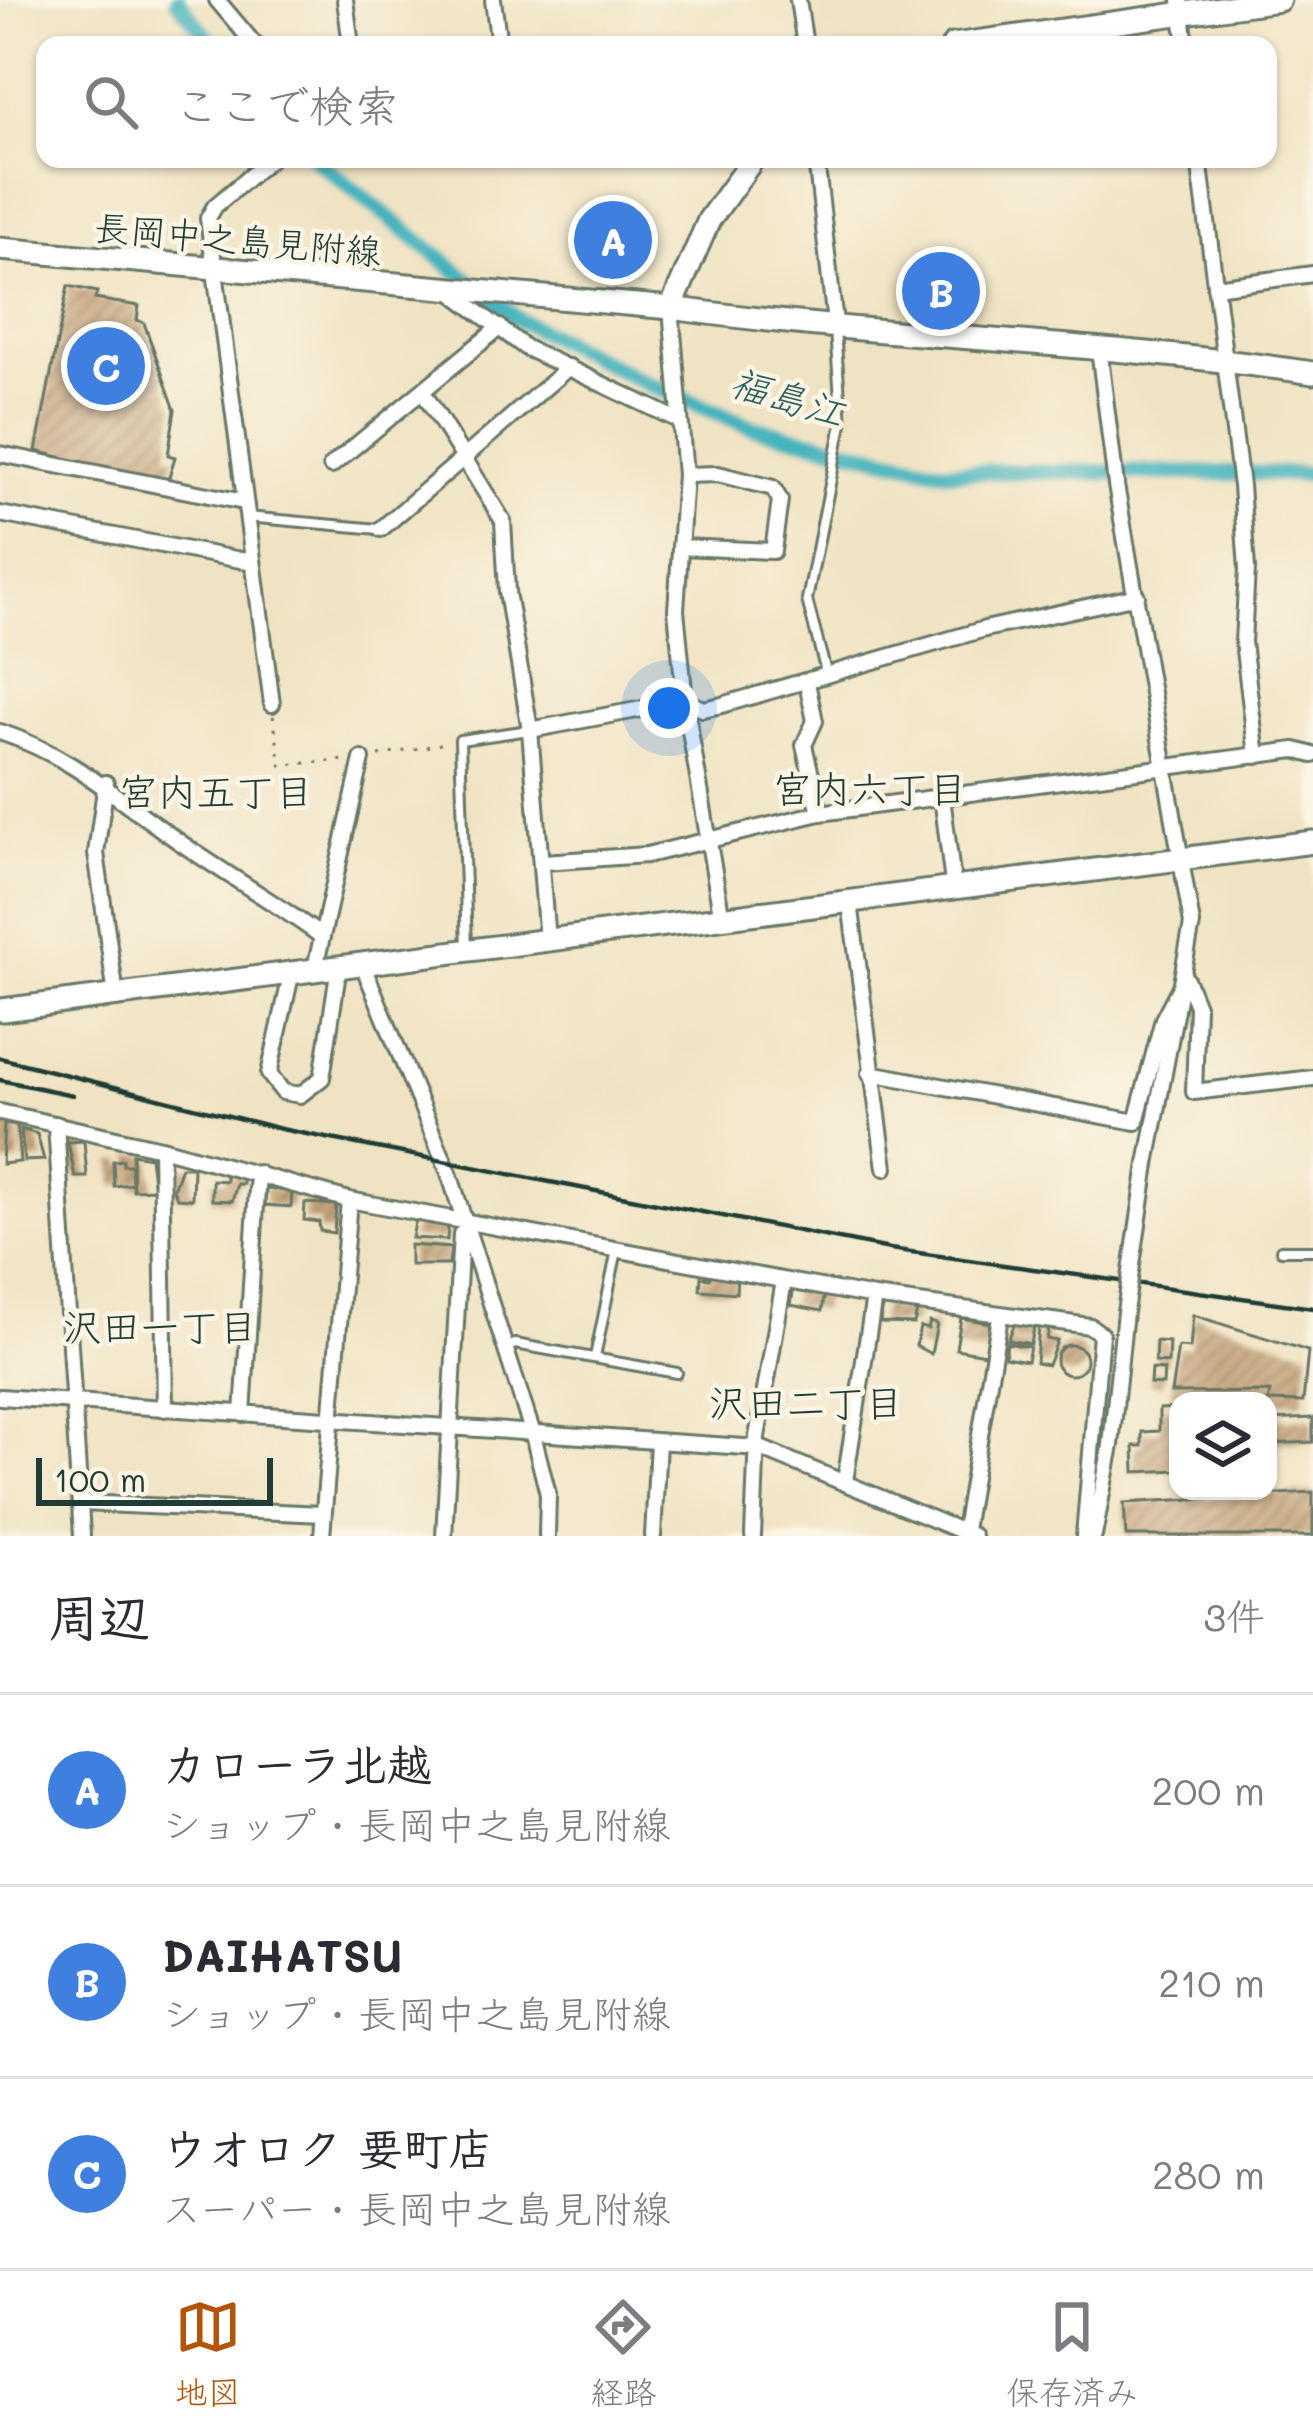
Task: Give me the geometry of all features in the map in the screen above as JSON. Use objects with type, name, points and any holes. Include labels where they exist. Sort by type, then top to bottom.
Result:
[{"type":"street","points":[[217,0],[247,36]]},
{"type":"street","points":[[345,0],[350,36]]},
{"type":"street","points":[[493,0],[498,36]]},
{"type":"street","points":[[799,0],[804,36]]},
{"type":"street","points":[[1006,36],[1181,6],[1279,0]]},
{"type":"street","points":[[1181,6],[1185,36]]},
{"type":"street","points":[[259,168],[214,206],[208,218],[272,704]]},
{"type":"street","points":[[722,919],[712,836],[685,701],[676,610],[686,476],[671,308],[709,220],[747,168]]},
{"type":"street","points":[[817,168],[835,323]]},
{"type":"street","points":[[1200,168],[1240,486],[1247,569],[1244,642],[1258,756]]},
{"type":"street","name":"長岡中之島見附線","points":[[0,248],[524,299],[671,308]]},
{"type":"street","points":[[1215,287],[1313,274]]},
{"type":"street","points":[[459,293],[526,348],[680,415]]},
{"type":"street","points":[[671,308],[777,323],[835,323],[913,337],[1099,349],[1313,373]]},
{"type":"street","points":[[331,466],[500,327]]},
{"type":"street","points":[[1089,1536],[1111,1445],[1148,1164],[1186,979],[1192,924],[1116,485],[1099,349]]},
{"type":"street","points":[[381,529],[569,367]]},
{"type":"street","points":[[422,392],[503,521],[507,592],[530,730],[548,941]]},
{"type":"street","points":[[0,454],[245,510]]},
{"type":"street","points":[[680,547],[773,551],[780,500],[773,488],[718,474],[686,476]]},
{"type":"street","points":[[0,514],[251,562]]},
{"type":"street","points":[[530,730],[685,701],[703,709],[986,629],[1137,596]]},
{"type":"street","points":[[807,682],[814,721],[804,745],[820,812]]},
{"type":"street","points":[[0,732],[64,757],[106,783],[180,842],[321,936]]},
{"type":"street","points":[[543,862],[647,855],[820,812],[1295,751],[1313,754]]},
{"type":"street","points":[[350,965],[322,1078],[300,1096],[283,1092],[269,1075],[304,970],[321,936],[362,759]]},
{"type":"street","points":[[106,783],[96,853],[116,995]]},
{"type":"street","points":[[942,797],[954,891]]},
{"type":"street","points":[[1,1004],[116,995],[1313,842]]},
{"type":"street","points":[[850,903],[885,1168]]},
{"type":"street","points":[[350,965],[435,1136],[532,1431],[548,1494],[547,1536]]},
{"type":"street","points":[[871,1073],[1136,1122],[1163,1019],[1186,979]]},
{"type":"street","points":[[1186,979],[1197,1006],[1194,1092],[1313,1078]]},
{"type":"street","points":[[0,1112],[161,1148],[349,1200],[461,1216],[874,1297],[1090,1326],[1100,1334],[1089,1536]]},
{"type":"street","points":[[56,1124],[82,1536]]},
{"type":"street","points":[[161,1148],[165,1409]]},
{"type":"street","points":[[243,1414],[258,1173]]},
{"type":"street","points":[[322,1536],[349,1200]]},
{"type":"street","points":[[444,1536],[461,1216]]},
{"type":"street","points":[[754,1536],[757,1438],[784,1281]]},
{"type":"street","points":[[845,1481],[874,1297]]},
{"type":"street","points":[[0,1397],[760,1448],[966,1535],[1000,1317]]},
{"type":"street","points":[[653,1536],[658,1442]]},
{"type":"street","points":[[81,1503],[323,1514]]},
{"type":"lane","points":[[827,677],[807,601],[840,430],[835,323]]},
{"type":"lane","points":[[245,510],[381,529]]},
{"type":"lane","points":[[466,948],[460,740],[530,730]]},
{"type":"lane","points":[[595,1357],[617,1249]]},
{"type":"lane","points":[[1281,1250],[1313,1250]]},
{"type":"lane","points":[[504,1348],[515,1344],[677,1373]]},
{"type":"path","points":[[272,704],[281,765],[362,759],[460,740]]},
{"type":"building","points":[[68,286],[97,292],[95,299],[139,306],[137,320],[144,323],[175,410],[168,455],[175,457],[167,484],[36,451]]},
{"type":"building","points":[[4,1124],[17,1125],[20,1162],[2,1164]]},
{"type":"building","points":[[21,1129],[37,1134],[44,1160],[24,1161]]},
{"type":"building","points":[[84,1141],[87,1177],[75,1177],[68,1142]]},
{"type":"building","points":[[132,1154],[150,1157],[154,1189],[133,1190]]},
{"type":"building","points":[[123,1160],[123,1165],[131,1165],[132,1184],[114,1186],[113,1161]]},
{"type":"building","points":[[181,1167],[193,1167],[192,1199],[177,1198],[173,1189]]},
{"type":"building","points":[[226,1175],[243,1175],[243,1184],[237,1184],[232,1201],[212,1200],[212,1180],[226,1181]]},
{"type":"building","points":[[266,1189],[292,1191],[291,1207],[265,1205]]},
{"type":"building","points":[[305,1203],[336,1205],[334,1233],[320,1231],[319,1222],[304,1220]]},
{"type":"building","points":[[416,1218],[448,1225],[447,1240],[412,1238]]},
{"type":"building","points":[[410,1245],[451,1248],[449,1265],[410,1265]]},
{"type":"building","points":[[710,1273],[737,1276],[736,1293],[700,1290],[701,1277],[710,1278]]},
{"type":"building","points":[[794,1286],[825,1292],[822,1311],[791,1305]]},
{"type":"building","points":[[883,1306],[917,1311],[914,1324],[880,1323]]},
{"type":"building","points":[[1193,1315],[1308,1351],[1303,1402],[1277,1401],[1277,1392],[1171,1392],[1178,1347],[1190,1348]]},
{"type":"building","points":[[961,1318],[990,1323],[985,1354],[956,1349]]},
{"type":"building","points":[[930,1322],[937,1324],[931,1354],[916,1346],[920,1327],[928,1329]]},
{"type":"building","points":[[1015,1323],[1034,1327],[1031,1344],[1008,1340]]},
{"type":"building","points":[[1039,1327],[1049,1329],[1047,1339],[1057,1341],[1048,1365],[1036,1363]]},
{"type":"building","points":[[1156,1341],[1169,1342],[1168,1363],[1155,1362]]},
{"type":"building","points":[[1007,1343],[1030,1347],[1027,1361],[1005,1357]]},
{"type":"building","points":[[1071,1345],[1086,1360],[1071,1375],[1056,1360]]},
{"type":"building","points":[[1151,1369],[1164,1370],[1163,1385],[1150,1384]]},
{"type":"building","points":[[1169,1408],[1169,1470],[1135,1472],[1134,1446],[1142,1446],[1142,1432],[1159,1431],[1159,1409]]},
{"type":"building","points":[[1313,1418],[1313,1442],[1277,1444],[1277,1420]]},
{"type":"building","points":[[1313,1492],[1313,1536],[1126,1536],[1124,1503],[1277,1500],[1277,1494]]},
{"type":"waterway","name":"福島江","points":[[177,0],[207,36]]},
{"type":"waterway","name":"福島江","points":[[326,168],[519,320],[648,384],[752,427],[944,471],[1313,474]]},
{"type":"railway","points":[[0,1058],[281,1129],[890,1249],[1313,1308]]},
{"type":"railway","points":[[0,1080],[73,1095]]},
{"type":"place","name":"カローラ北越","points":[[613,240]]},
{"type":"place","name":"DAIHATSU","points":[[941,291]]},
{"type":"place","name":"ウオロク 要町店","points":[[106,366]]},
{"type":"district","name":"宮内六丁目","points":[[870,787]]},
{"type":"district","name":"宮内五丁目","points":[[216,790]]},
{"type":"district","name":"沢田一丁目","points":[[160,1325]]},
{"type":"district","name":"沢田二丁目","points":[[806,1401]]}]
